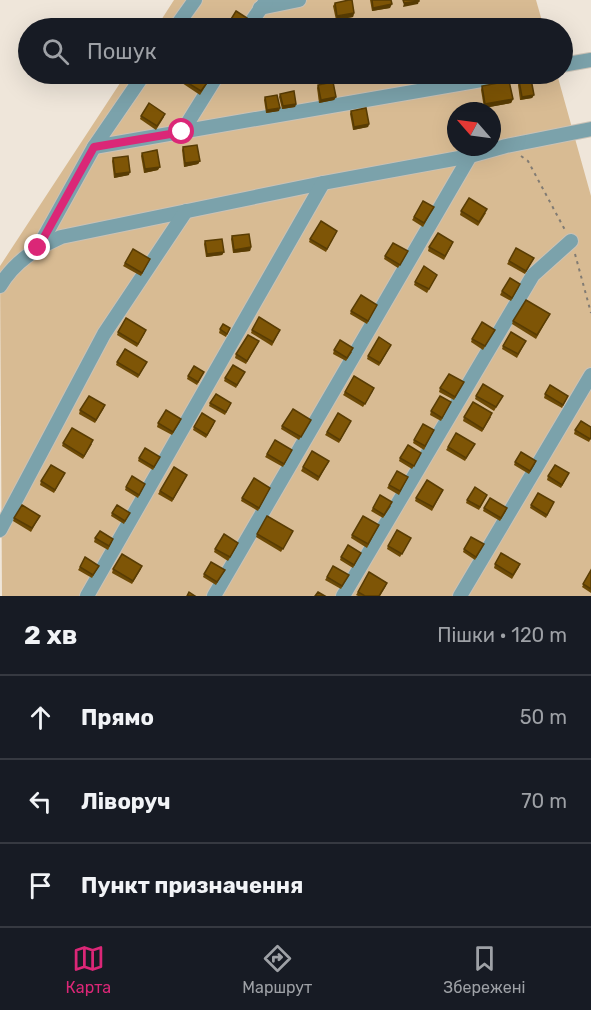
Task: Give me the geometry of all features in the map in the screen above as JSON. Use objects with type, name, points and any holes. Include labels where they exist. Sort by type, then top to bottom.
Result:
[{"type":"street","points":[[182,18],[195,0]]},
{"type":"street","points":[[254,18],[264,4],[299,0]]},
{"type":"street","points":[[573,63],[591,60]]},
{"type":"street","points":[[38,248],[94,147],[137,84]]},
{"type":"street","points":[[182,132],[213,84]]},
{"type":"street","points":[[94,147],[458,84]]},
{"type":"street","points":[[501,147],[591,129]]},
{"type":"street","points":[[0,286],[18,263],[38,248],[61,237],[323,183],[470,156]]},
{"type":"street","points":[[214,596],[470,156]]},
{"type":"street","points":[[87,596],[323,183]]},
{"type":"street","points":[[0,530],[104,334],[186,211]]},
{"type":"street","points":[[343,596],[533,275],[571,241]]},
{"type":"street","points":[[460,596],[591,375]]},
{"type":"path","points":[[506,146],[528,160],[571,241],[591,313]]},
{"type":"shaded area","points":[[174,0],[536,0],[541,18],[162,18]]},
{"type":"shaded area","points":[[119,84],[560,84],[591,196],[591,596],[2,596],[0,266]]},
{"type":"building","points":[[352,0],[354,13],[337,16],[335,3]]},
{"type":"building","points":[[372,0],[391,0],[392,4],[373,8]]},
{"type":"building","points":[[403,0],[419,0],[419,1],[404,3]]},
{"type":"building","points":[[236,11],[247,18],[232,18]]},
{"type":"building","points":[[190,84],[206,84],[201,91]]},
{"type":"building","points":[[333,84],[336,97],[321,100],[318,85]]},
{"type":"building","points":[[510,84],[513,99],[485,102],[482,86]]},
{"type":"building","points":[[520,84],[532,84],[534,95],[522,97]]},
{"type":"building","points":[[294,91],[296,104],[283,106],[280,94]]},
{"type":"building","points":[[277,95],[280,108],[267,110],[265,97]]},
{"type":"building","points":[[149,103],[165,114],[157,126],[141,116]]},
{"type":"building","points":[[366,108],[369,124],[354,127],[351,111]]},
{"type":"building","points":[[197,145],[200,161],[185,163],[183,147]]},
{"type":"building","points":[[157,150],[160,167],[145,169],[142,153]]},
{"type":"building","points":[[128,156],[130,172],[115,174],[113,158]]},
{"type":"building","points":[[469,198],[487,209],[479,222],[461,211]]},
{"type":"building","points":[[423,201],[434,207],[424,223],[414,217]]},
{"type":"building","points":[[321,221],[337,231],[327,249],[310,239]]},
{"type":"building","points":[[438,233],[453,242],[445,256],[429,247]]},
{"type":"building","points":[[249,234],[251,247],[234,250],[232,236]]},
{"type":"building","points":[[222,239],[224,252],[207,254],[205,241]]},
{"type":"building","points":[[393,243],[408,251],[400,265],[385,256]]},
{"type":"building","points":[[516,248],[534,258],[526,271],[509,261]]},
{"type":"building","points":[[133,249],[150,259],[142,273],[125,263]]},
{"type":"building","points":[[424,266],[437,275],[429,289],[415,282]]},
{"type":"building","points":[[510,278],[520,284],[512,298],[502,291]]},
{"type":"building","points":[[361,295],[377,305],[368,321],[351,311]]},
{"type":"building","points":[[526,300],[550,314],[537,335],[513,321]]},
{"type":"building","points":[[259,317],[280,330],[273,342],[252,330]]},
{"type":"building","points":[[126,318],[146,330],[138,344],[118,332]]},
{"type":"building","points":[[482,322],[495,330],[485,346],[472,339]]},
{"type":"building","points":[[223,324],[230,328],[227,334],[220,329]]},
{"type":"building","points":[[511,332],[526,341],[518,354],[503,346]]},
{"type":"building","points":[[248,335],[259,341],[247,361],[236,354]]},
{"type":"building","points":[[379,337],[391,345],[380,363],[368,356]]},
{"type":"building","points":[[340,340],[353,348],[347,358],[334,350]]},
{"type":"building","points":[[125,349],[147,362],[139,375],[117,362]]},
{"type":"building","points":[[233,365],[245,372],[237,385],[225,378]]},
{"type":"building","points":[[194,366],[204,372],[198,382],[188,376]]},
{"type":"building","points":[[449,374],[464,382],[455,397],[440,388]]},
{"type":"building","points":[[354,376],[374,388],[365,404],[345,392]]},
{"type":"building","points":[[483,384],[503,396],[496,407],[476,396]]},
{"type":"building","points":[[550,385],[568,396],[563,405],[545,394]]},
{"type":"building","points":[[216,394],[231,403],[226,412],[210,403]]},
{"type":"building","points":[[89,396],[105,405],[96,420],[80,410]]},
{"type":"building","points":[[440,396],[451,402],[442,418],[431,411]]},
{"type":"building","points":[[473,402],[492,413],[483,429],[464,417]]},
{"type":"building","points":[[293,409],[311,420],[301,437],[282,426]]},
{"type":"building","points":[[166,410],[181,419],[173,432],[158,423]]},
{"type":"building","points":[[202,413],[215,421],[207,435],[194,427]]},
{"type":"building","points":[[338,413],[351,421],[340,440],[327,432]]},
{"type":"building","points":[[581,421],[591,427],[590,439],[575,430]]},
{"type":"building","points":[[423,424],[434,430],[425,446],[414,440]]},
{"type":"building","points":[[72,428],[93,440],[84,456],[63,443]]},
{"type":"building","points":[[456,433],[475,444],[466,458],[448,447]]},
{"type":"building","points":[[275,440],[292,450],[284,464],[267,454]]},
{"type":"building","points":[[408,445],[421,453],[414,466],[400,458]]},
{"type":"building","points":[[145,448],[160,457],[154,467],[139,458]]},
{"type":"building","points":[[312,451],[329,461],[319,477],[303,467]]},
{"type":"building","points":[[521,452],[536,461],[530,471],[515,462]]},
{"type":"building","points":[[51,465],[65,473],[55,490],[41,481]]},
{"type":"building","points":[[555,465],[569,473],[562,485],[548,476]]},
{"type":"building","points":[[174,467],[187,475],[173,499],[160,491]]},
{"type":"building","points":[[397,471],[408,477],[400,491],[389,485]]},
{"type":"building","points":[[132,476],[145,484],[139,495],[126,487]]},
{"type":"building","points":[[254,478],[270,488],[259,508],[242,498]]},
{"type":"building","points":[[427,480],[443,490],[433,507],[416,498]]},
{"type":"building","points":[[475,487],[487,495],[480,507],[467,500]]},
{"type":"building","points":[[538,493],[554,502],[547,515],[531,505]]},
{"type":"building","points":[[380,495],[392,502],[384,515],[373,508]]},
{"type":"building","points":[[490,498],[507,508],[501,518],[484,508]]},
{"type":"building","points":[[22,505],[40,516],[32,528],[14,518]]},
{"type":"building","points":[[117,505],[130,513],[125,521],[112,513]]},
{"type":"building","points":[[267,516],[293,531],[283,549],[257,534]]},
{"type":"building","points":[[363,516],[379,525],[368,544],[352,535]]},
{"type":"building","points":[[397,530],[411,538],[402,554],[388,546]]},
{"type":"building","points":[[100,531],[113,539],[109,546],[95,538]]},
{"type":"building","points":[[224,534],[238,543],[230,557],[215,549]]},
{"type":"building","points":[[471,537],[484,544],[476,557],[464,549]]},
{"type":"building","points":[[348,545],[361,553],[354,565],[341,557]]},
{"type":"building","points":[[501,553],[520,564],[513,575],[495,564]]},
{"type":"building","points":[[122,554],[142,566],[133,581],[113,569]]},
{"type":"building","points":[[85,557],[99,566],[93,575],[80,567]]},
{"type":"building","points":[[211,562],[225,570],[217,582],[204,574]]},
{"type":"building","points":[[333,566],[349,575],[342,586],[327,577]]},
{"type":"building","points":[[591,570],[591,589],[583,584]]},
{"type":"building","points":[[369,572],[387,583],[379,596],[365,596],[358,592]]},
{"type":"route","points":[[38,248],[94,147],[182,132]]}]
